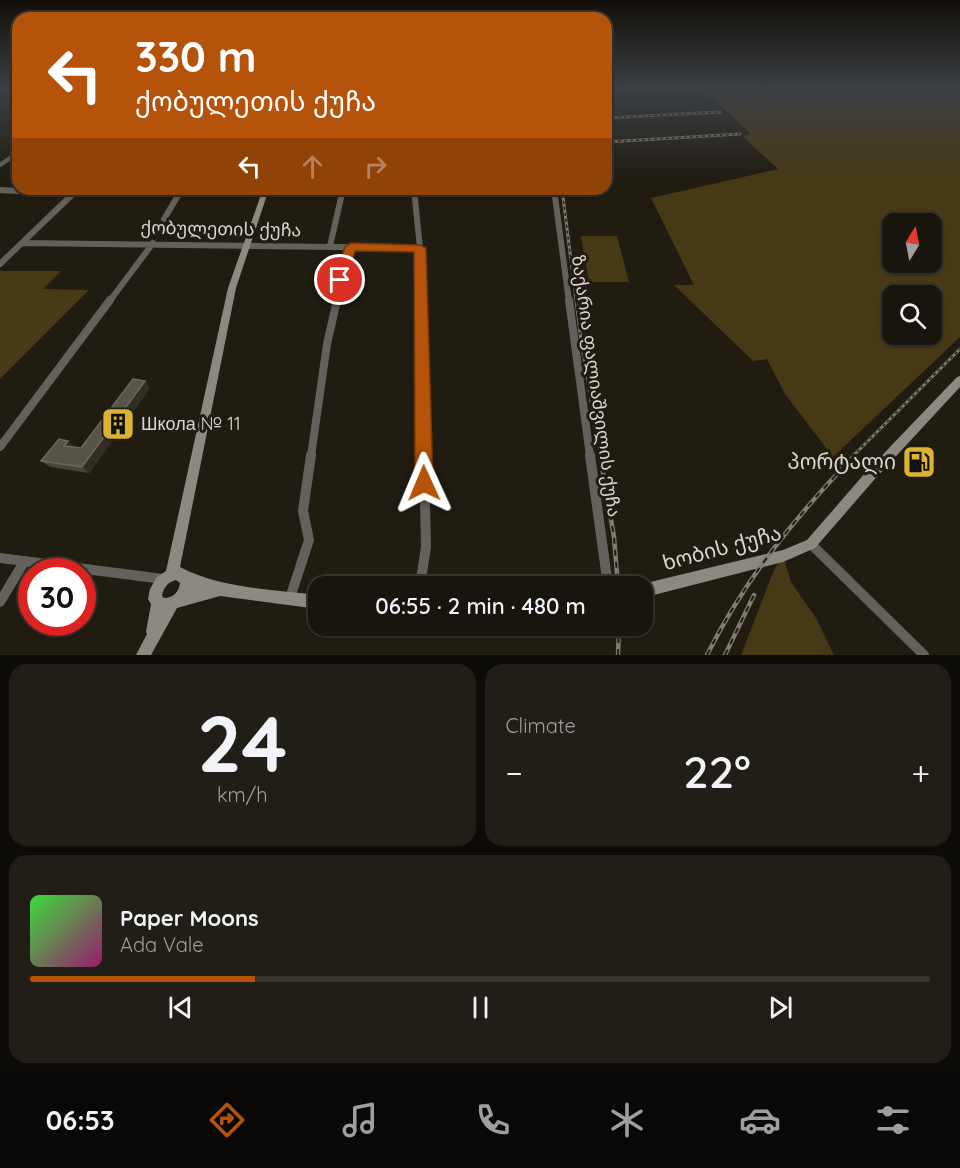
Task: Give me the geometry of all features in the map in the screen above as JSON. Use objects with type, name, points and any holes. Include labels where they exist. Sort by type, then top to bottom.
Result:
[{"type":"main road","points":[[220,589],[169,602],[155,594],[174,576],[232,288],[245,244],[264,195]]},
{"type":"main road","points":[[811,544],[870,476],[960,380]]},
{"type":"main road","name":"ხობის ქუჩა","points":[[653,588],[783,556],[811,544]]},
{"type":"main road","points":[[174,576],[220,589],[308,601]]},
{"type":"main road","points":[[143,655],[169,602],[186,591],[174,576]]},
{"type":"street","points":[[0,264],[71,195]]},
{"type":"street","points":[[164,219],[178,195]]},
{"type":"street","points":[[330,246],[342,195]]},
{"type":"street","points":[[415,195],[420,248],[426,547],[422,576]]},
{"type":"street","name":"ზაქარია ფალიაშვილის ქუჩა","points":[[555,195],[607,576]]},
{"type":"street","name":"ქობულეთის ქუჩა","points":[[22,243],[245,244],[420,248]]},
{"type":"street","points":[[0,447],[153,243]]},
{"type":"street","points":[[290,598],[309,540],[303,511],[327,344],[340,280],[351,247]]},
{"type":"street","points":[[811,544],[924,655]]},
{"type":"street","points":[[0,558],[18,561]]},
{"type":"street","points":[[96,569],[174,576]]},
{"type":"street","points":[[0,603],[18,572]]},
{"type":"shaded area","points":[[735,119],[960,119],[960,337],[833,457],[785,394],[767,359],[753,361],[674,285],[694,285],[651,198],[778,169],[742,136],[751,134]]},
{"type":"shaded area","points":[[581,236],[617,236],[629,282],[589,282]]},
{"type":"shaded area","points":[[0,271],[61,271],[43,289],[89,290],[0,379]]},
{"type":"shaded area","points":[[783,556],[791,582],[816,618],[834,655],[741,655],[774,570]]},
{"type":"building","points":[[133,379],[145,381],[82,467],[41,461],[59,439],[68,441],[64,446],[81,448]]},
{"type":"railway","points":[[612,142],[740,134]]},
{"type":"railway","points":[[563,195],[581,340],[600,456]]},
{"type":"railway","points":[[853,456],[960,349]]},
{"type":"railway","points":[[600,455],[614,537],[617,576]]},
{"type":"railway","points":[[707,655],[738,600],[773,549],[812,501],[855,455]]},
{"type":"railway","points":[[725,655],[754,595]]},
{"type":"railway","points":[[618,655],[619,636]]},
{"type":"place","name":"Школа № 11","points":[[118,424]]},
{"type":"place","name":"პორტალი","points":[[919,462]]},
{"type":"route","points":[[340,280],[351,247],[420,248],[424,483]]}]
